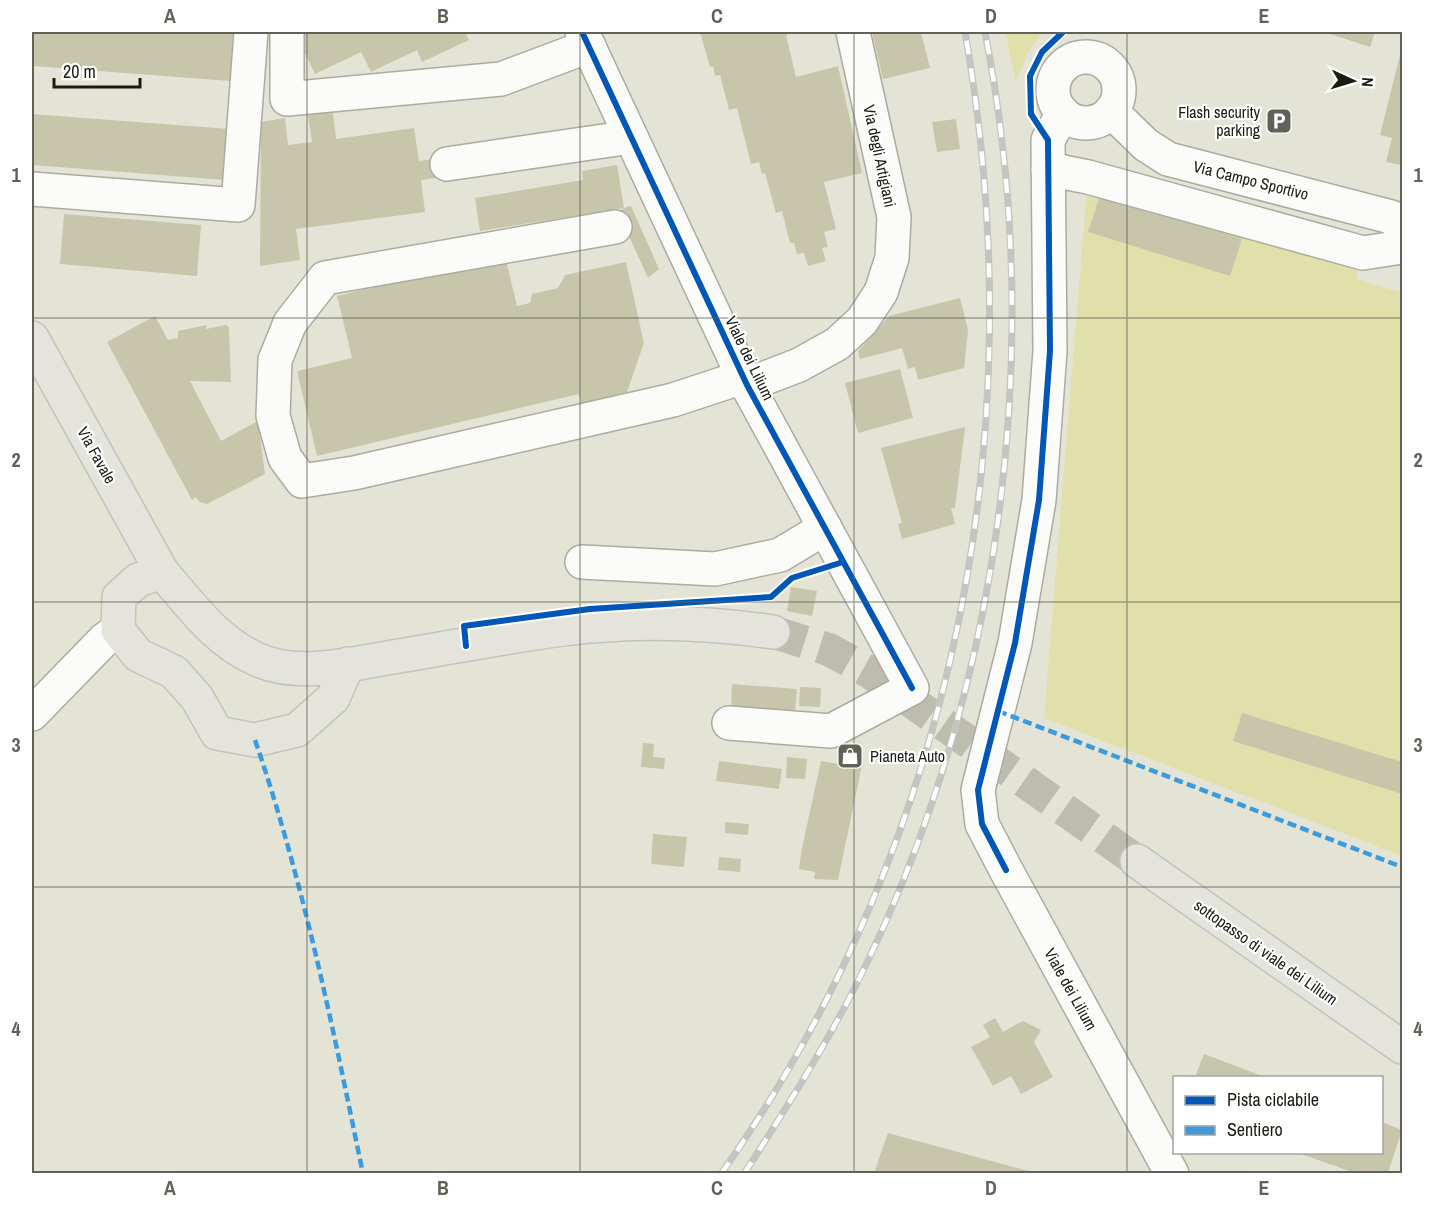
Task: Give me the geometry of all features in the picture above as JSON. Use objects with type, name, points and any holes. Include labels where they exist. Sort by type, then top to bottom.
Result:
[{"type":"main road","name":"Via Favale","points":[[32,338],[162,572],[208,625],[255,659],[291,668],[348,664]]},
{"type":"main road","points":[[162,572],[138,580],[119,597],[118,630],[138,655],[174,672],[197,698],[217,733],[255,740],[297,730],[333,698],[348,664],[576,628],[666,621],[724,625],[773,632]]},
{"type":"main road","name":"sottopasso di viale dei Lilium","points":[[1137,861],[1400,1048]]},
{"type":"street","points":[[32,189],[238,205],[251,32]]},
{"type":"street","points":[[287,32],[287,99],[501,79],[585,39]]},
{"type":"street","name":"Via degli Artigiani","points":[[615,227],[325,278],[290,323],[275,360],[273,416],[285,458],[302,481],[354,473],[673,400],[799,365],[837,344],[862,321],[881,292],[892,258],[894,217],[853,32]]},
{"type":"street","name":"Viale dei Lilium","points":[[585,39],[745,381],[912,688],[831,731],[729,723]]},
{"type":"street","points":[[1093,44],[1115,73],[1119,93],[1112,111],[1093,123],[1071,120],[1063,113],[1054,95],[1057,75],[1093,44]]},
{"type":"street","name":"Via Campo Sportivo","points":[[1112,111],[1146,145],[1168,159],[1391,217],[1402,226]]},
{"type":"street","points":[[1063,113],[1048,140],[1048,169],[1088,177],[1364,254],[1402,247]]},
{"type":"street","points":[[447,164],[631,137]]},
{"type":"street","name":"Viale dei Lilium","points":[[1048,169],[1050,351],[1039,500],[1017,632],[980,777],[978,802],[982,824],[1006,870],[1172,1173]]},
{"type":"street","points":[[582,562],[715,569],[780,555],[825,528]]},
{"type":"street","points":[[32,714],[105,639],[118,630]]},
{"type":"green space","points":[[1005,32],[1043,32],[1028,53],[1016,81]]},
{"type":"green space","points":[[1089,162],[1368,237],[1356,279],[1402,293],[1402,856],[1044,718]]},
{"type":"building","points":[[32,32],[233,32],[230,81],[32,66]]},
{"type":"building","points":[[295,32],[465,32],[469,40],[422,62],[417,50],[371,72],[361,52],[315,74]]},
{"type":"building","points":[[700,32],[798,32],[786,35],[796,77],[838,66],[862,173],[824,182],[836,229],[824,232],[828,247],[822,248],[826,261],[808,266],[804,253],[797,254],[794,243],[790,243],[782,211],[776,213],[765,173],[762,174],[759,162],[751,164],[737,108],[729,110],[720,75],[715,76],[713,66],[710,67]]},
{"type":"building","points":[[872,32],[921,32],[930,68],[883,79]]},
{"type":"building","points":[[1324,32],[1375,32],[1370,47]]},
{"type":"building","points":[[1401,51],[1401,165],[1386,162],[1392,138],[1380,135]]},
{"type":"building","points":[[333,112],[336,139],[414,128],[419,161],[439,158],[442,177],[421,180],[425,212],[296,229],[300,260],[260,266],[261,122],[285,118],[288,145],[312,142],[308,115]]},
{"type":"building","points":[[32,114],[229,129],[225,180],[32,165]]},
{"type":"building","points":[[956,119],[960,149],[937,152],[932,122]]},
{"type":"building","points":[[617,165],[624,208],[480,231],[475,198],[583,180],[582,171]]},
{"type":"building","points":[[1100,195],[1242,239],[1230,276],[1088,232]]},
{"type":"building","points":[[631,206],[659,269],[648,278],[618,212]]},
{"type":"building","points":[[64,214],[201,225],[197,276],[60,264]]},
{"type":"building","points":[[505,256],[517,306],[530,303],[532,294],[558,288],[565,275],[626,262],[644,343],[627,392],[581,404],[579,394],[317,456],[297,371],[352,358],[337,296]]},
{"type":"building","points":[[960,298],[968,330],[964,368],[918,380],[915,367],[908,369],[902,348],[860,359],[858,351],[889,316]]},
{"type":"building","points":[[155,316],[168,340],[178,338],[178,331],[207,325],[206,329],[226,325],[229,327],[231,382],[190,381],[221,441],[258,421],[265,474],[207,504],[199,502],[196,497],[192,500],[107,342]]},
{"type":"building","points":[[900,369],[913,418],[858,433],[845,383]]},
{"type":"building","points":[[965,427],[955,508],[951,508],[955,524],[902,539],[898,524],[902,523],[881,448]]},
{"type":"building","points":[[791,587],[817,591],[812,616],[787,611]]},
{"type":"building","points":[[732,684],[797,689],[795,711],[731,706]]},
{"type":"building","points":[[800,687],[821,688],[820,707],[799,706]]},
{"type":"building","points":[[1242,713],[1402,762],[1402,794],[1233,741]]},
{"type":"building","points":[[643,743],[654,744],[653,757],[665,758],[664,769],[641,767]]},
{"type":"building","points":[[839,748],[863,749],[862,765],[838,880],[814,879],[815,872],[799,869],[802,848],[821,761],[838,764]]},
{"type":"building","points":[[787,757],[807,759],[805,779],[786,778]]},
{"type":"building","points":[[719,761],[782,769],[779,789],[716,781]]},
{"type":"building","points":[[725,822],[749,824],[748,835],[725,833]]},
{"type":"building","points":[[653,834],[687,837],[684,867],[651,864]]},
{"type":"building","points":[[719,857],[741,859],[740,872],[718,870]]},
{"type":"building","points":[[995,1018],[1003,1032],[1023,1021],[1041,1030],[1034,1042],[1053,1077],[1021,1094],[1011,1076],[993,1086],[971,1047],[990,1037],[983,1025]]},
{"type":"building","points":[[1204,1054],[1262,1076],[1195,1076]]},
{"type":"building","points":[[1383,1122],[1402,1130],[1388,1173],[1355,1173],[1301,1154],[1383,1154]]},
{"type":"building","points":[[888,1133],[1036,1173],[874,1173]]},
{"type":"tunnel","points":[[773,632],[830,650],[871,673],[1137,861]]},
{"type":"railway","points":[[721,1174],[802,1046],[868,911],[920,771],[957,627],[981,480],[989,332],[984,182],[965,32]]},
{"type":"railway","points":[[744,1174],[802,1082],[855,987],[905,876],[946,760],[977,641],[998,520],[1010,397],[1011,275],[1003,152],[985,32]]},
{"type":"marked path","points":[[998,711],[1402,867]]},
{"type":"marked path","points":[[255,740],[302,900],[363,1174]]},
{"type":"cycle path","points":[[582,32],[747,385],[912,688]]},
{"type":"cycle path","points":[[1006,870],[982,824],[978,790],[1015,643],[1039,500],[1050,351],[1048,140],[1031,114],[1030,76],[1042,52],[1063,32]]},
{"type":"cycle path","points":[[466,646],[464,626],[590,609],[771,597],[792,578],[843,562]]},
{"type":"place","name":"Flash security parking","points":[[1279,121]]},
{"type":"place","name":"Pianeta Auto","points":[[850,756]]}]
